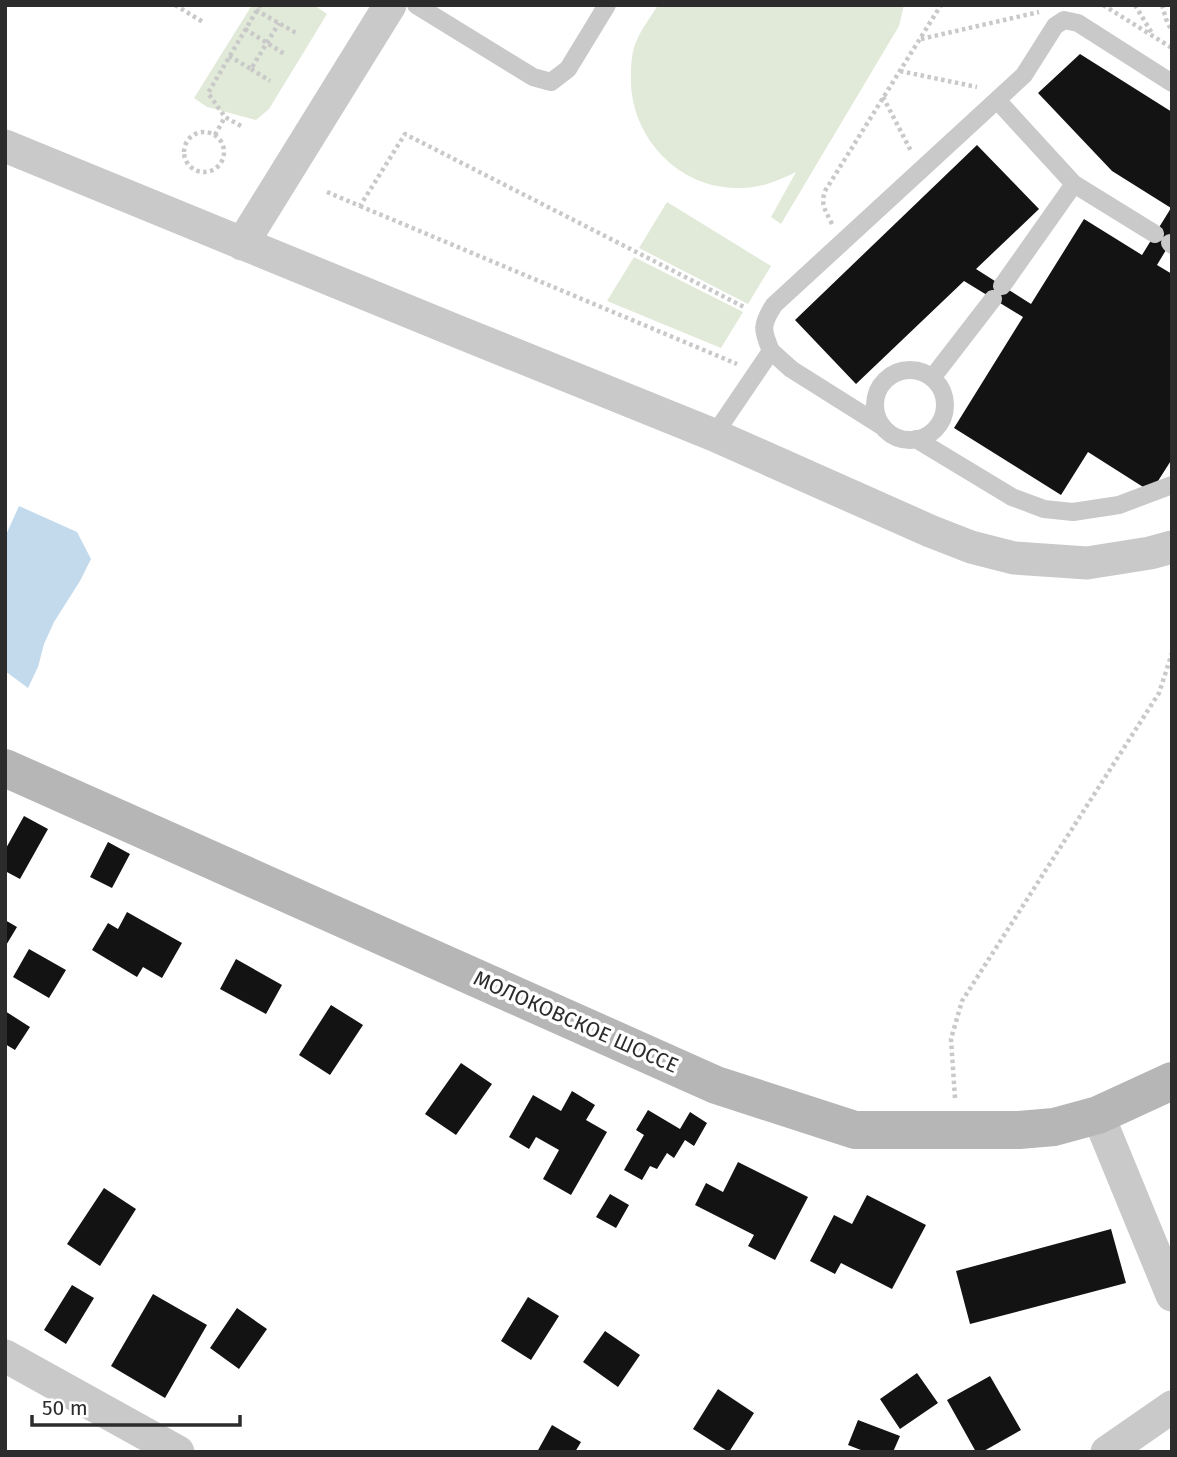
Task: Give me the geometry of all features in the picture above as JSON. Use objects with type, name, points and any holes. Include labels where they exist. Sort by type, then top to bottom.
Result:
[{"type":"main road","name":"МОЛОКОВСКОЕ ШОССЕ","points":[[5,768],[716,1085],[855,1130],[1019,1130],[1054,1127],[1098,1115],[1172,1081]]},
{"type":"street","points":[[242,244],[390,5]]},
{"type":"street","points":[[5,146],[714,435],[930,531],[982,550],[1014,558],[1087,562],[1172,547]]},
{"type":"street","points":[[1098,1115],[1172,1295]]},
{"type":"street","points":[[5,1356],[178,1452]]},
{"type":"street","points":[[1107,1452],[1172,1407]]},
{"type":"lane","points":[[415,5],[533,78],[551,82],[568,69],[607,5]]},
{"type":"lane","points":[[883,427],[875,404],[883,382],[904,370],[916,370],[928,374],[937,382],[945,405],[943,417],[937,427],[928,435],[916,439],[892,435],[791,369],[771,351],[764,333],[766,318],[775,306],[1024,75],[1055,26],[1064,20],[1078,23],[1172,83]]},
{"type":"lane","points":[[997,100],[1074,184],[1166,241]]},
{"type":"lane","points":[[932,378],[998,292],[1074,184]]},
{"type":"lane","points":[[714,435],[771,351]]},
{"type":"lane","points":[[916,439],[1012,497],[1044,509],[1073,512],[1119,505],[1172,485]]},
{"type":"path","points":[[175,5],[203,22]]},
{"type":"path","points":[[842,243],[825,210],[822,200],[825,191],[941,5]]},
{"type":"path","points":[[1103,5],[1172,48]]},
{"type":"path","points":[[1135,5],[1154,37]]},
{"type":"path","points":[[1162,5],[1172,32]]},
{"type":"path","points":[[240,126],[225,117],[208,93],[258,8],[298,34]]},
{"type":"path","points":[[920,39],[1044,10]]},
{"type":"path","points":[[251,69],[279,23]]},
{"type":"path","points":[[245,29],[286,55]]},
{"type":"path","points":[[229,56],[270,81]]},
{"type":"path","points":[[900,71],[986,88],[997,100]]},
{"type":"path","points":[[883,97],[921,170]]},
{"type":"path","points":[[215,135],[225,117]]},
{"type":"path","points":[[197,133],[215,135],[224,150],[218,167],[210,172],[193,170],[186,163],[185,145],[197,133]]},
{"type":"path","points":[[360,206],[405,134],[766,318]]},
{"type":"path","points":[[327,192],[757,372]]},
{"type":"path","points":[[966,1101],[955,1097],[951,1039],[962,1001],[1159,694],[1172,653]]},
{"type":"green space","points":[[252,5],[314,5],[327,14],[269,109],[256,120],[207,107],[194,98]]},
{"type":"green space","points":[[658,5],[904,5],[899,26],[781,224],[771,217],[796,172],[759,186],[735,188],[713,185],[674,167],[647,135],[637,116],[632,96],[632,62],[638,37]]},
{"type":"green space","points":[[667,202],[771,266],[748,304],[639,248]]},
{"type":"green space","points":[[634,257],[743,312],[721,348],[607,301]]},
{"type":"water","points":[[19,506],[77,532],[91,559],[54,622],[28,688],[5,671],[5,537]]},
{"type":"building","points":[[1080,54],[1172,112],[1172,240],[1157,265],[1172,274],[1172,459],[1151,492],[1088,452],[1061,495],[954,428],[1023,317],[964,281],[856,384],[795,320],[977,145],[1039,209],[976,269],[1031,304],[1084,219],[1142,255],[1171,208],[1112,171],[1038,93]]},
{"type":"building","points":[[24,816],[48,829],[20,879],[5,871],[5,850]]},
{"type":"building","points":[[108,842],[130,854],[112,888],[90,877]]},
{"type":"building","points":[[127,912],[182,943],[162,978],[143,967],[137,977],[92,950],[108,923],[118,929]]},
{"type":"building","points":[[5,920],[17,927],[5,947]]},
{"type":"building","points":[[29,949],[66,970],[49,998],[13,977]]},
{"type":"building","points":[[236,959],[282,985],[266,1014],[220,989]]},
{"type":"building","points":[[331,1005],[363,1025],[330,1075],[299,1055]]},
{"type":"building","points":[[5,1011],[30,1027],[15,1050],[5,1044]]},
{"type":"building","points":[[461,1063],[492,1084],[456,1135],[425,1114]]},
{"type":"building","points":[[572,1091],[595,1105],[586,1120],[607,1132],[571,1195],[543,1179],[559,1150],[536,1137],[529,1149],[509,1137],[533,1095],[561,1111]]},
{"type":"building","points":[[648,1110],[680,1129],[690,1112],[707,1123],[694,1146],[685,1140],[674,1158],[667,1153],[657,1169],[650,1166],[642,1180],[624,1170],[644,1135],[636,1130]]},
{"type":"building","points":[[738,1162],[808,1197],[775,1260],[748,1246],[754,1235],[695,1205],[706,1183],[723,1192]]},
{"type":"building","points":[[104,1188],[136,1209],[100,1266],[67,1244]]},
{"type":"building","points":[[610,1194],[629,1205],[616,1228],[596,1217]]},
{"type":"building","points":[[867,1195],[926,1225],[892,1289],[841,1263],[835,1274],[810,1261],[834,1215],[852,1224]]},
{"type":"building","points":[[1111,1229],[1126,1283],[970,1324],[956,1271]]},
{"type":"building","points":[[72,1285],[94,1298],[66,1344],[44,1330]]},
{"type":"building","points":[[153,1294],[207,1325],[165,1398],[111,1366]]},
{"type":"building","points":[[528,1297],[559,1316],[531,1360],[501,1341]]},
{"type":"building","points":[[237,1308],[267,1329],[239,1369],[210,1348]]},
{"type":"building","points":[[605,1331],[640,1355],[618,1387],[583,1362]]},
{"type":"building","points":[[917,1373],[938,1403],[900,1429],[880,1399]]},
{"type":"building","points":[[990,1376],[1021,1430],[982,1452],[976,1452],[947,1400]]},
{"type":"building","points":[[718,1389],[754,1413],[729,1452],[693,1429]]},
{"type":"building","points":[[858,1420],[900,1436],[893,1452],[866,1452],[848,1445]]},
{"type":"building","points":[[552,1425],[581,1442],[575,1452],[537,1452]]}]
